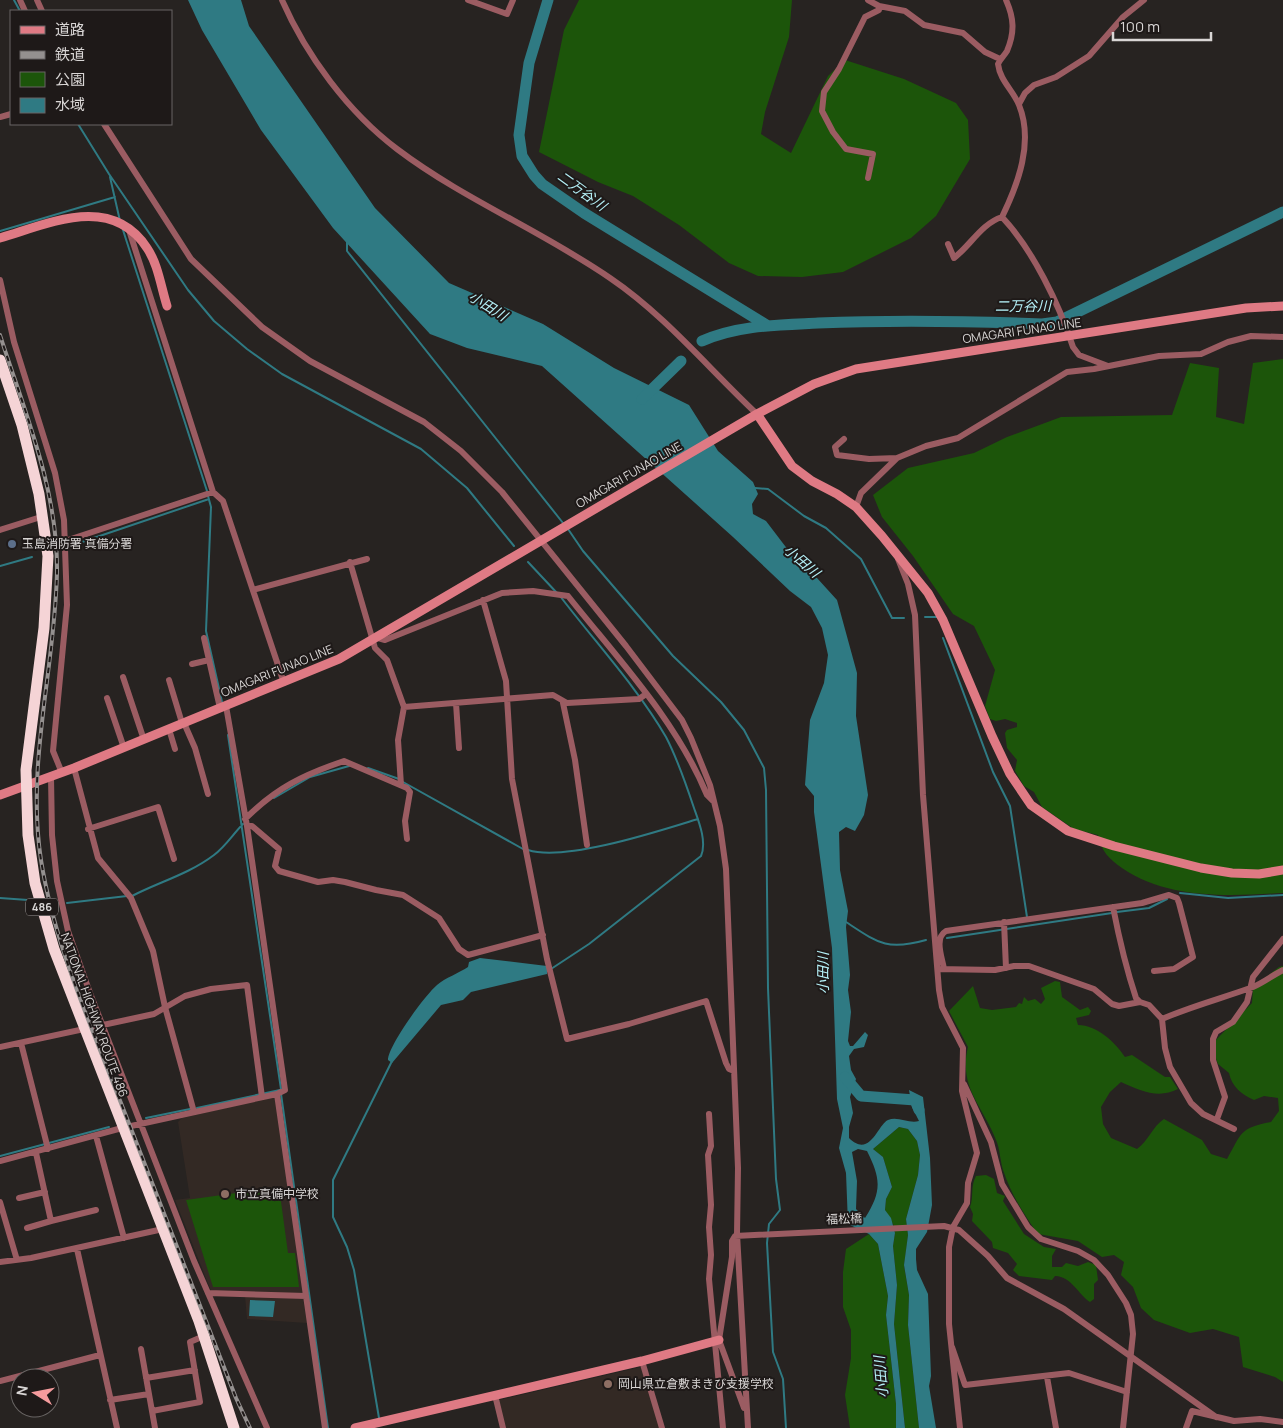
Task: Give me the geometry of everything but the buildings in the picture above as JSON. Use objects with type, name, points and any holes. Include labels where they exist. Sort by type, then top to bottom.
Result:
[{"type":"highway","name":"NATIONAL HIGHWAY ROUTE 486","points":[[0,360],[22,425],[44,516],[47,547],[44,628],[29,731],[25,786],[28,836],[35,883],[54,949],[204,1336],[234,1428]]},
{"type":"main road","points":[[0,238],[80,216],[101,217],[117,222],[127,228],[148,250],[167,306]]},
{"type":"main road","name":"OMAGARI FUNAO LINE","points":[[0,795],[62,773],[339,660],[376,640],[754,416],[814,384],[856,369],[1246,308],[1283,306]]},
{"type":"main road","points":[[754,416],[792,466],[812,481],[837,494],[856,507],[928,593],[943,620],[1010,774],[1031,805],[1068,831],[1114,846],[1201,868],[1232,873],[1270,873],[1283,870]]},
{"type":"main road","points":[[355,1428],[642,1361],[717,1341]]},
{"type":"street","points":[[282,0],[303,41],[337,88],[368,123],[396,148],[431,172],[574,253],[612,279],[648,306],[680,336],[754,416]]},
{"type":"street","points":[[468,0],[507,14],[513,0]]},
{"type":"street","points":[[868,0],[879,6],[905,11],[924,25],[963,33],[985,52],[1000,59]]},
{"type":"street","points":[[948,244],[954,258],[965,250],[987,224],[1002,218],[1017,183],[1023,158],[1023,128],[1019,104],[999,74],[1000,59],[1006,53],[1012,36],[1013,16],[1006,0]]},
{"type":"street","points":[[1019,104],[1025,93],[1034,84],[1056,76],[1089,56],[1123,17],[1144,0]]},
{"type":"street","points":[[868,178],[873,154],[846,149],[833,132],[822,111],[824,92],[839,69],[865,17],[879,10],[879,6]]},
{"type":"street","points":[[105,125],[191,259],[230,298],[262,327],[310,361],[424,422],[461,451],[502,492],[671,704],[691,738],[714,802],[724,844],[748,1428]]},
{"type":"street","points":[[1002,218],[1024,245],[1037,268],[1079,355],[1109,367]]},
{"type":"street","points":[[127,228],[213,492],[223,500],[284,683]]},
{"type":"street","points":[[0,280],[14,342],[55,473],[66,542],[67,605],[53,751],[62,773]]},
{"type":"street","points":[[844,439],[835,447],[837,455],[869,459],[897,458],[926,446],[958,438],[1066,372],[1109,367],[1155,357],[1201,354],[1228,342],[1251,336],[1283,338]]},
{"type":"street","points":[[856,507],[861,493],[897,458]]},
{"type":"street","points":[[47,547],[213,492]]},
{"type":"street","points":[[0,530],[44,516]]},
{"type":"street","points":[[898,558],[908,584],[915,615],[924,805],[933,932],[941,969]]},
{"type":"street","points":[[253,590],[350,562],[367,559]]},
{"type":"street","points":[[350,562],[376,640],[375,648],[387,660],[404,707],[398,740],[401,785]]},
{"type":"street","points":[[376,640],[385,640],[483,600],[514,591],[568,596],[642,697],[686,748],[707,795],[714,802]]},
{"type":"street","points":[[483,600],[506,681],[512,779],[526,842],[526,854],[548,964],[567,1039],[629,1024],[706,1001],[726,1063],[729,1069],[734,1071]]},
{"type":"street","points":[[0,1161],[36,1152],[47,1146],[96,1136],[122,1128],[262,1095],[279,1093],[285,1090],[247,826],[216,676],[209,660],[204,638]]},
{"type":"street","points":[[192,664],[209,660]]},
{"type":"street","points":[[123,677],[144,740]]},
{"type":"street","points":[[169,680],[183,723],[195,748],[208,794]]},
{"type":"street","points":[[404,707],[508,697],[553,695],[563,703],[576,760],[586,845]]},
{"type":"street","points":[[563,703],[642,697]]},
{"type":"street","points":[[107,698],[124,748]]},
{"type":"street","points":[[456,703],[458,748]]},
{"type":"street","points":[[169,729],[175,749]]},
{"type":"street","points":[[245,818],[266,798],[300,778],[344,762],[407,788],[410,792],[405,821],[407,839]]},
{"type":"street","points":[[74,768],[88,829],[98,858],[129,896],[153,951],[164,1007],[194,1112]]},
{"type":"street","points":[[51,777],[52,835],[57,881],[68,931],[208,1293],[267,1428]]},
{"type":"street","points":[[88,829],[158,807],[174,859]]},
{"type":"street","points":[[247,826],[252,826],[279,849],[275,866],[278,871],[318,882],[332,880],[403,895],[440,918],[459,949],[468,955],[543,935]]},
{"type":"street","points":[[960,1428],[950,1344],[948,1275],[953,1227],[967,1203],[968,1183],[977,1153],[962,1091],[963,1048],[942,1007],[939,939],[941,934],[946,930],[1142,903],[1164,895],[1177,898],[1193,957],[1174,969],[1154,971]]},
{"type":"street","points":[[1113,907],[1120,946],[1128,964],[1136,998],[1140,1002],[1149,1005],[1162,1019],[1165,1048],[1178,1083],[1196,1109],[1234,1129]]},
{"type":"street","points":[[1004,922],[1006,968]]},
{"type":"street","points":[[1217,1119],[1225,1097],[1213,1060],[1213,1039],[1216,1032],[1233,1022],[1247,1002],[1256,972],[1283,939]]},
{"type":"street","points":[[941,969],[995,970],[1029,966],[1094,989],[1112,1004],[1119,1006],[1140,1002]]},
{"type":"street","points":[[1162,1019],[1199,1003],[1230,996],[1250,988],[1283,970]]},
{"type":"street","points":[[0,1047],[154,1014],[185,996],[211,989],[248,985],[262,1095]]},
{"type":"street","points":[[22,1042],[47,1146]]},
{"type":"street","points":[[962,1081],[991,1142],[1002,1184],[1028,1227],[1041,1240],[1078,1250],[1094,1260],[1108,1275],[1122,1295],[1132,1322],[1123,1428]]},
{"type":"street","points":[[279,1093],[324,1428]]},
{"type":"street","points":[[709,1114],[711,1146],[708,1155],[711,1205],[709,1279],[717,1341],[723,1428]]},
{"type":"street","points":[[96,1136],[124,1238]]},
{"type":"street","points":[[36,1152],[51,1221]]},
{"type":"street","points":[[18,1198],[45,1192]]},
{"type":"street","points":[[0,1202],[17,1260]]},
{"type":"street","points":[[27,1228],[96,1210]]},
{"type":"street","points":[[953,1227],[988,1256],[1007,1278],[1064,1309],[1216,1416]]},
{"type":"street","name":"福松橋","points":[[741,1234],[953,1227]]},
{"type":"street","points":[[0,1262],[77,1249],[163,1228]]},
{"type":"street","points":[[741,1234],[732,1240],[728,1284],[717,1341],[746,1410]]},
{"type":"street","points":[[77,1249],[116,1428]]},
{"type":"street","points":[[208,1293],[306,1296]]},
{"type":"street","points":[[152,1412],[200,1402],[190,1342],[204,1336]]},
{"type":"street","points":[[950,1344],[965,1386],[1069,1373],[1127,1392]]},
{"type":"street","points":[[141,1349],[155,1428]]},
{"type":"street","points":[[0,1381],[100,1355]]},
{"type":"street","points":[[642,1361],[662,1428]]},
{"type":"street","points":[[146,1378],[195,1370]]},
{"type":"street","points":[[1047,1377],[1056,1428]]},
{"type":"street","points":[[110,1400],[149,1394]]},
{"type":"street","points":[[495,1396],[503,1428]]},
{"type":"street","points":[[1186,1428],[1192,1411],[1216,1416],[1235,1424],[1248,1420],[1283,1422]]},
{"type":"street","points":[[1248,1420],[1248,1428]]},
{"type":"shaded area","points":[[276,1098],[303,1292],[301,1294],[211,1291],[175,1200],[190,1198],[178,1122],[182,1118]]},
{"type":"shaded area","points":[[245,1296],[303,1298],[307,1323],[247,1319]]},
{"type":"shaded area","name":"岡山県立倉敷まきび支援学校","points":[[641,1367],[660,1428],[506,1428],[499,1400]]},
{"type":"green space","points":[[579,0],[792,0],[789,37],[765,112],[761,134],[791,153],[828,76],[845,60],[904,79],[956,103],[968,120],[970,159],[936,216],[911,238],[843,272],[802,277],[758,276],[729,263],[679,225],[633,196],[598,182],[539,152],[564,30]]},
{"type":"green space","points":[[1283,359],[1283,893],[1221,895],[1179,891],[1159,886],[1122,868],[1106,854],[1101,846],[1098,835],[1074,829],[1042,807],[1034,792],[1024,786],[1015,771],[1017,760],[1007,748],[1005,733],[1007,730],[1017,727],[1017,723],[1005,719],[996,721],[990,719],[985,706],[995,670],[974,626],[953,614],[913,556],[882,517],[873,495],[908,468],[974,453],[1007,437],[1061,417],[1172,415],[1190,363],[1219,368],[1216,417],[1244,424],[1253,363]]},
{"type":"green space","points":[[1283,966],[1283,1382],[1275,1377],[1243,1367],[1239,1337],[1213,1329],[1190,1333],[1154,1320],[1141,1308],[1133,1287],[1121,1275],[1124,1262],[1114,1255],[1102,1257],[1078,1241],[1038,1234],[1027,1219],[1006,1179],[996,1140],[969,1085],[966,1074],[968,1047],[949,1011],[973,986],[980,1008],[992,1010],[1016,1007],[1019,1003],[1022,1004],[1024,997],[1028,1001],[1035,999],[1041,1004],[1045,999],[1041,988],[1055,981],[1060,982],[1062,997],[1080,1010],[1088,1007],[1091,1011],[1089,1015],[1076,1018],[1078,1025],[1099,1031],[1111,1040],[1125,1057],[1132,1055],[1165,1077],[1170,1077],[1178,1089],[1157,1094],[1142,1091],[1121,1082],[1110,1092],[1101,1107],[1103,1124],[1111,1138],[1137,1149],[1164,1119],[1202,1140],[1211,1154],[1227,1159],[1239,1137],[1247,1129],[1271,1122],[1279,1111],[1278,1098],[1264,1096],[1254,1100],[1241,1093],[1232,1082],[1229,1073],[1218,1064],[1211,1045],[1252,1003],[1253,987]]},
{"type":"green space","points":[[899,1127],[908,1129],[917,1141],[920,1155],[918,1175],[906,1219],[908,1235],[904,1266],[909,1295],[908,1325],[919,1428],[905,1428],[894,1324],[897,1285],[893,1246],[895,1233],[894,1226],[885,1210],[886,1199],[892,1187],[883,1157],[873,1149]]},
{"type":"green space","points":[[986,1175],[994,1179],[997,1193],[1005,1196],[1003,1201],[1024,1234],[1044,1247],[1056,1249],[1052,1256],[1052,1267],[1062,1267],[1066,1263],[1078,1266],[1088,1262],[1096,1265],[1098,1280],[1094,1284],[1094,1299],[1090,1302],[1066,1279],[1061,1277],[1055,1276],[1052,1280],[1019,1276],[1013,1270],[1017,1264],[1008,1253],[993,1248],[992,1242],[972,1221],[973,1214],[970,1207],[976,1176]]},
{"type":"green space","points":[[279,1187],[288,1253],[295,1253],[299,1287],[213,1287],[186,1200]]},
{"type":"green space","points":[[869,1234],[878,1244],[888,1296],[886,1315],[896,1404],[896,1428],[850,1428],[845,1395],[851,1358],[851,1330],[843,1307],[843,1272],[846,1249]]},
{"type":"water","name":"小田川","points":[[188,0],[241,0],[249,26],[375,208],[449,283],[543,324],[614,368],[689,405],[718,451],[753,482],[758,494],[752,504],[753,514],[766,521],[798,563],[817,578],[837,600],[857,673],[856,716],[868,795],[864,815],[855,831],[846,827],[839,832],[840,870],[848,911],[846,927],[850,975],[848,990],[851,1012],[848,1041],[850,1046],[853,1046],[865,1032],[868,1035],[864,1047],[854,1049],[849,1056],[851,1070],[856,1079],[850,1097],[853,1113],[849,1127],[849,1138],[863,1145],[873,1138],[888,1120],[919,1121],[912,1107],[909,1090],[923,1097],[930,1158],[932,1205],[927,1232],[916,1249],[916,1259],[917,1270],[928,1294],[931,1376],[929,1386],[936,1428],[919,1428],[908,1325],[909,1295],[904,1265],[908,1235],[906,1219],[918,1175],[920,1155],[917,1141],[908,1129],[899,1127],[873,1149],[883,1157],[892,1187],[886,1199],[885,1210],[891,1218],[895,1233],[893,1246],[897,1285],[894,1324],[905,1428],[896,1428],[896,1404],[886,1315],[888,1296],[878,1244],[869,1234],[848,1224],[846,1173],[839,1148],[843,1128],[837,1099],[832,948],[814,812],[814,796],[805,785],[810,720],[824,683],[828,655],[822,628],[811,607],[790,591],[733,537],[542,366],[467,348],[430,334],[333,228],[261,130],[202,30]],"holes":[[[858,1149],[867,1151],[875,1169],[878,1185],[871,1209],[865,1218],[856,1209],[857,1181],[852,1152]]]},
{"type":"water","points":[[480,958],[547,966],[547,974],[471,992],[463,1000],[441,1005],[392,1063],[388,1060],[400,1033],[431,991],[444,980],[468,967],[469,962]]},
{"type":"water","points":[[250,1300],[275,1301],[273,1317],[249,1316]]},
{"type":"waterway","points":[[14,0],[19,10]]},
{"type":"waterway","name":"二万谷川","points":[[548,0],[529,63],[519,135],[522,156],[534,175],[542,184],[584,213],[768,326]]},
{"type":"waterway","points":[[79,125],[109,174],[188,290],[214,321],[247,349],[282,374],[421,449],[467,488],[514,546]]},
{"type":"waterway","points":[[110,177],[120,221]]},
{"type":"waterway","points":[[0,231],[115,197]]},
{"type":"waterway","name":"二万谷川","points":[[702,341],[744,329],[788,324],[902,321],[1042,324],[1057,322],[1283,212]]},
{"type":"waterway","points":[[123,230],[207,491]]},
{"type":"waterway","points":[[347,241],[347,251],[563,523]]},
{"type":"waterway","name":"二万谷川","points":[[642,399],[681,361]]},
{"type":"waterway","points":[[755,488],[768,489],[804,516],[826,528],[861,559],[892,618],[904,618]]},
{"type":"waterway","points":[[208,496],[211,507],[206,631],[222,702]]},
{"type":"waterway","points":[[76,544],[209,499]]},
{"type":"waterway","points":[[568,529],[583,551],[673,656],[721,702],[744,730],[764,768],[766,790],[768,988],[776,1179],[780,1210],[769,1224],[767,1243],[773,1352],[783,1379],[786,1428]]},
{"type":"waterway","points":[[0,566],[32,557]]},
{"type":"waterway","points":[[528,562],[557,593]]},
{"type":"waterway","points":[[551,969],[589,944],[701,856],[703,850],[700,826],[678,763],[666,737],[642,700],[560,596]]},
{"type":"waterway","points":[[925,617],[937,617]]},
{"type":"waterway","points":[[943,638],[993,772],[1010,806],[1027,917]]},
{"type":"waterway","points":[[228,735],[281,1089]]},
{"type":"waterway","points":[[274,798],[310,777],[349,766]]},
{"type":"waterway","points":[[368,768],[399,779]]},
{"type":"waterway","points":[[403,782],[523,849]]},
{"type":"waterway","points":[[528,850],[544,853],[588,849],[698,819]]},
{"type":"waterway","points":[[132,896],[204,862],[222,848],[243,824]]},
{"type":"waterway","points":[[1180,893],[1228,898],[1283,895]]},
{"type":"waterway","points":[[67,903],[127,896]]},
{"type":"waterway","points":[[0,898],[28,900]]},
{"type":"waterway","points":[[1117,912],[1149,908],[1167,899]]},
{"type":"waterway","points":[[947,938],[1112,913]]},
{"type":"waterway","points":[[846,922],[883,943],[902,945],[926,940]]},
{"type":"waterway","points":[[379,1418],[354,1270],[347,1247],[333,1217],[333,1180],[392,1061]]},
{"type":"waterway","points":[[845,1077],[861,1096],[915,1100],[919,1110]]},
{"type":"waterway","points":[[197,1108],[280,1090]]},
{"type":"waterway","points":[[281,1094],[328,1428]]},
{"type":"waterway","points":[[146,1118],[190,1109]]},
{"type":"waterway","points":[[0,1156],[109,1127]]},
{"type":"railway","points":[[0,335],[38,452],[52,511],[56,541],[55,608],[39,752],[37,788],[37,824],[47,891],[54,921],[74,981],[236,1398],[250,1428]]},
{"type":"place","name":"玉島消防署 真備分署","points":[[12,544]]},
{"type":"place","name":"市立真備中学校","points":[[225,1194]]},
{"type":"place","name":"岡山県立倉敷まきび支援学校","points":[[608,1384]]}]
